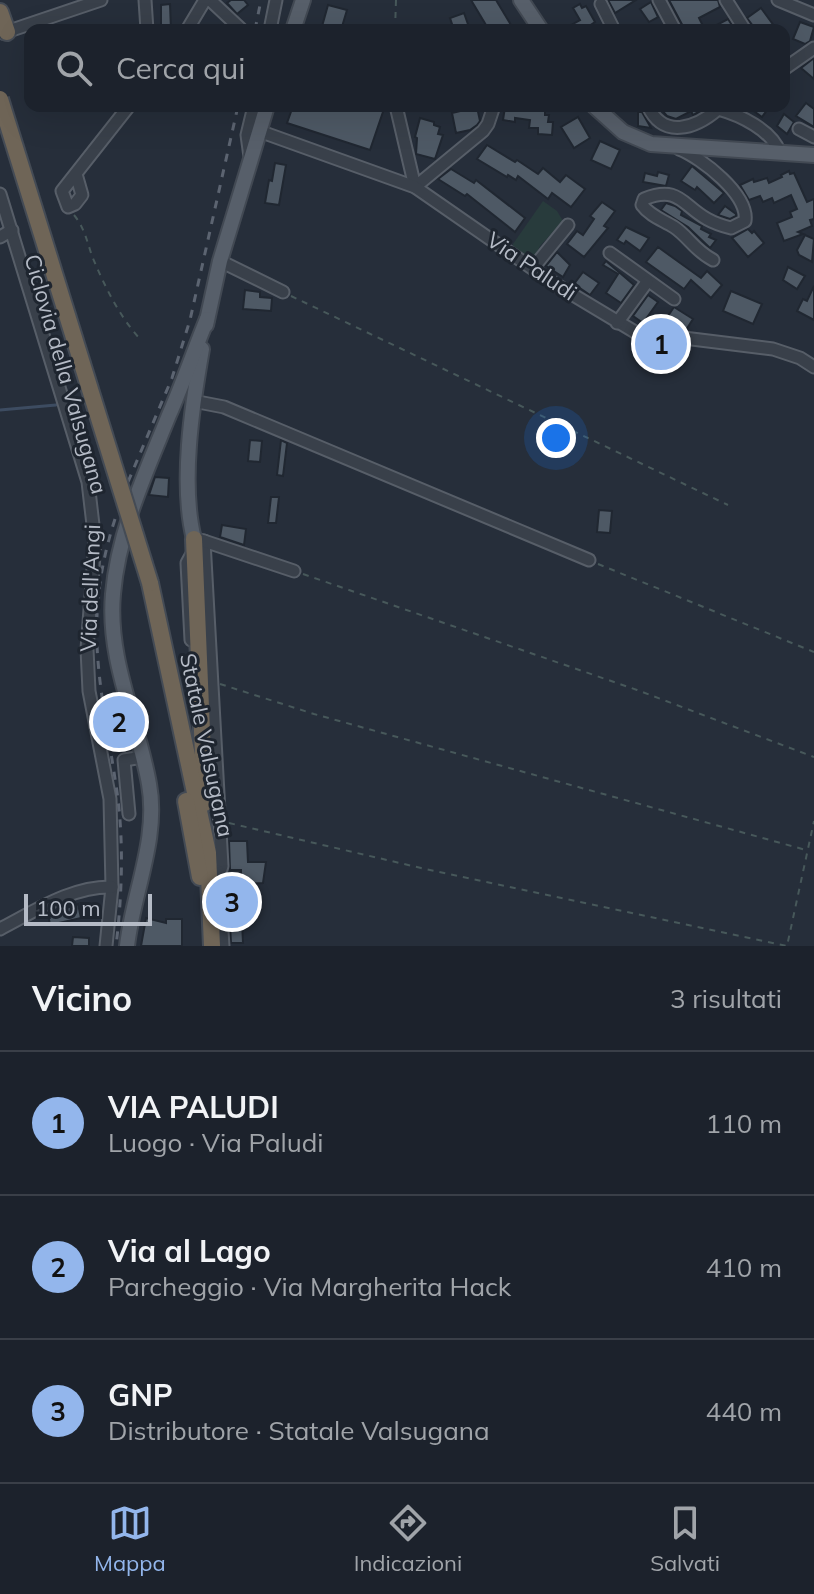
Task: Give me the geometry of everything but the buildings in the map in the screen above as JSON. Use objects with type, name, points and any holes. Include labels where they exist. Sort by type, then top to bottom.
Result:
[{"type":"highway","points":[[0,12],[4,33]]},
{"type":"highway","name":"Statale Valsugana","points":[[0,99],[145,584],[206,845],[211,938]]},
{"type":"highway","name":"Statale Valsugana","points":[[0,126],[145,584],[211,938]]},
{"type":"highway","points":[[197,544],[206,687],[206,845]]},
{"type":"main road","points":[[295,24],[303,0]]},
{"type":"main road","points":[[523,1],[537,24]]},
{"type":"main road","points":[[197,544],[188,518],[193,401],[220,261],[265,112]]},
{"type":"main road","points":[[601,112],[623,132],[651,144],[814,155]]},
{"type":"main road","points":[[127,946],[130,917],[145,863],[150,786],[116,656],[113,598],[122,542],[207,319]]},
{"type":"main road","points":[[167,421],[193,401]]},
{"type":"main road","points":[[167,421],[191,418]]},
{"type":"street","points":[[30,24],[101,0]]},
{"type":"street","points":[[145,0],[147,24]]},
{"type":"street","points":[[191,24],[208,0],[235,24]]},
{"type":"street","points":[[271,24],[276,0]]},
{"type":"street","points":[[659,0],[672,24]]},
{"type":"street","points":[[726,0],[741,24]]},
{"type":"street","points":[[778,0],[814,15]]},
{"type":"street","points":[[601,4],[611,24]]},
{"type":"street","points":[[4,33],[24,26]]},
{"type":"street","points":[[790,65],[814,48]]},
{"type":"street","points":[[76,174],[82,195],[68,207],[62,191],[124,112]]},
{"type":"street","points":[[250,157],[247,135],[253,112]]},
{"type":"street","points":[[397,112],[415,187],[483,131],[492,112]]},
{"type":"street","points":[[651,112],[663,126],[678,128],[713,112]]},
{"type":"street","points":[[730,112],[742,116],[777,145],[780,153]]},
{"type":"street","points":[[799,129],[814,137]]},
{"type":"street","name":"Via Paludi","points":[[259,131],[415,187],[617,323],[646,336],[773,349],[800,358],[814,367]]},
{"type":"street","points":[[675,148],[708,164],[742,202],[747,211],[745,221],[731,228],[722,225],[705,218],[682,198],[672,194],[650,196],[644,199],[642,205],[677,228],[698,252],[713,260]]},
{"type":"street","name":"Via dell'Angi","points":[[0,194],[88,482],[95,542],[87,649],[89,691],[110,799],[112,887],[106,946]]},
{"type":"street","points":[[533,268],[568,225]]},
{"type":"street","points":[[0,237],[12,230]]},
{"type":"street","points":[[610,253],[674,299]]},
{"type":"street","points":[[220,261],[283,292]]},
{"type":"street","points":[[617,323],[647,282]]},
{"type":"street","points":[[193,401],[224,407],[589,560]]},
{"type":"street","points":[[197,544],[294,571]]},
{"type":"street","points":[[206,687],[222,866],[219,876]]},
{"type":"street","points":[[129,814],[124,760],[144,764]]},
{"type":"street","points":[[206,845],[219,876],[223,946]]},
{"type":"street","points":[[0,929],[66,897],[90,888],[112,887]]},
{"type":"path","points":[[395,24],[396,0]]},
{"type":"path","points":[[68,207],[81,224],[124,322],[140,339]]},
{"type":"path","points":[[283,292],[728,505]]},
{"type":"path","points":[[589,560],[814,652]]},
{"type":"path","points":[[294,571],[637,690],[814,757]]},
{"type":"path","points":[[206,687],[808,850]]},
{"type":"path","points":[[218,820],[421,868],[787,946],[814,821]]},
{"type":"shaded area","points":[[543,201],[557,211],[563,221],[540,246],[534,259],[513,247],[513,244]]},
{"type":"waterway","points":[[0,410],[56,405]]},
{"type":"railway","points":[[256,24],[261,0]]},
{"type":"railway","points":[[128,482],[172,378],[190,320],[237,112]]},
{"type":"railway","points":[[115,519],[99,592],[97,625],[101,688],[121,830],[121,888],[116,946]]},
{"type":"place","name":"VIA PALUDI","points":[[661,344]]},
{"type":"place","name":"Via al Lago","points":[[119,722]]},
{"type":"place","name":"GNP","points":[[232,902]]}]
